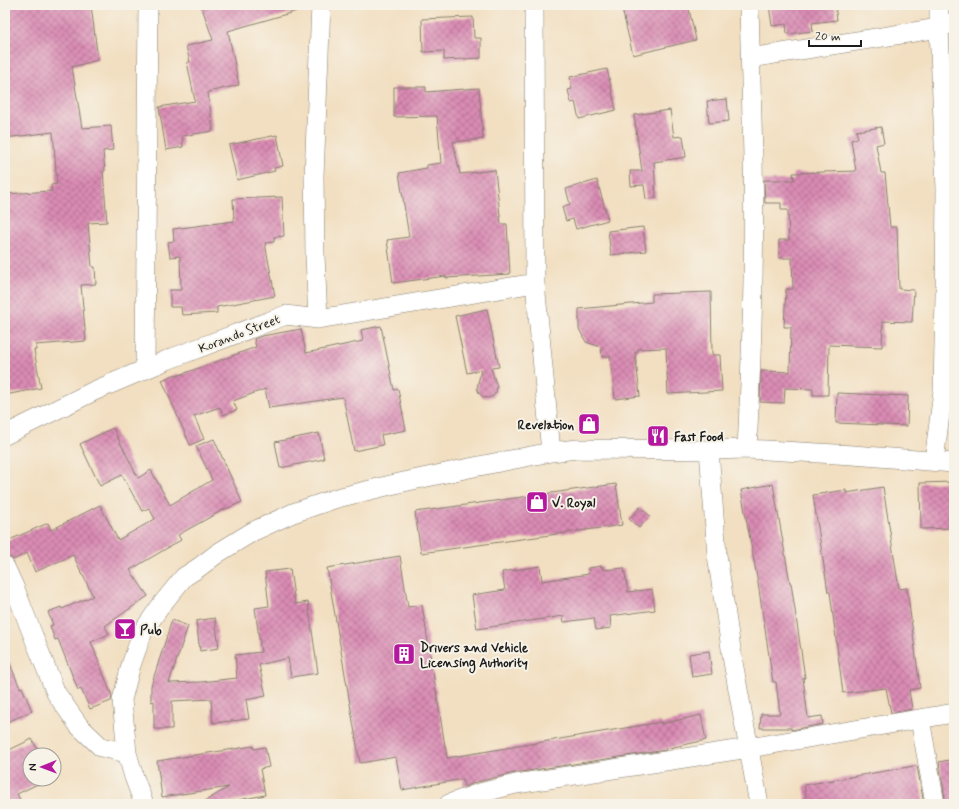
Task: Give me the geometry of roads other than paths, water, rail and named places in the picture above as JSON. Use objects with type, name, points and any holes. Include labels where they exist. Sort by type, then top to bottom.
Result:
[{"type":"street","points":[[145,369],[148,5]]},
{"type":"street","points":[[318,319],[315,256],[314,176],[321,5]]},
{"type":"street","points":[[534,5],[535,284],[551,452]]},
{"type":"street","points":[[747,448],[754,265],[749,5]]},
{"type":"street","points":[[934,461],[943,391],[945,296],[947,25],[940,5]]},
{"type":"street","points":[[750,58],[947,25]]},
{"type":"street","name":"Korando Street","points":[[5,435],[94,391],[145,369],[286,315],[318,319],[535,284]]},
{"type":"street","points":[[144,804],[134,778],[127,753],[122,700],[131,665],[143,631],[184,577],[218,553],[252,532],[293,514],[337,498],[399,483],[551,452],[577,449],[709,450],[747,448],[954,463]]},
{"type":"street","points":[[709,450],[717,555],[733,662],[759,804]]},
{"type":"street","points":[[5,567],[56,693],[79,726],[101,747],[127,753]]},
{"type":"street","points":[[451,804],[480,793],[516,784],[749,748],[954,713]]},
{"type":"street","points":[[920,719],[934,804]]},
{"type":"place","name":"Revelation","points":[[589,424]]},
{"type":"place","name":"Fast Food","points":[[658,436]]},
{"type":"place","name":"V. Royal","points":[[537,502]]},
{"type":"place","name":"Pub","points":[[125,629]]},
{"type":"place","name":"Drivers and Vehicle Licensing Authority","points":[[404,654]]}]
